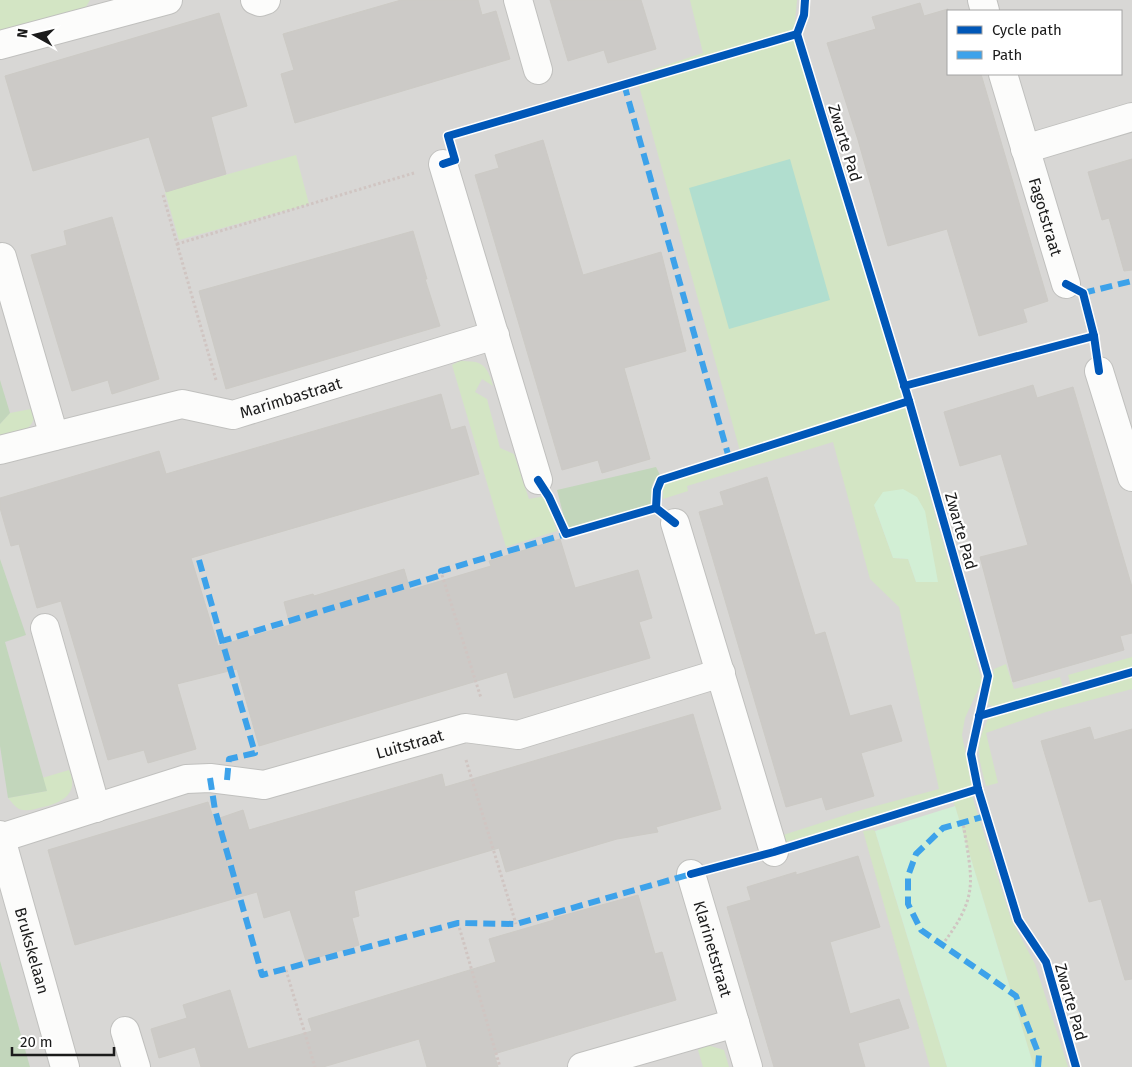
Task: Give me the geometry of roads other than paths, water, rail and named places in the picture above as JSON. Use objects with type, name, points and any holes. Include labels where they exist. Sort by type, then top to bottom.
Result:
[{"type":"street","points":[[0,45],[114,7],[168,0]]},
{"type":"street","points":[[255,0],[260,2],[266,0]]},
{"type":"street","points":[[518,0],[538,70]]},
{"type":"street","name":"Fagotstraat","points":[[1003,75],[1066,284]]},
{"type":"street","points":[[1025,149],[1132,117]]},
{"type":"street","points":[[443,164],[538,480]]},
{"type":"street","points":[[2,257],[54,436]]},
{"type":"street","name":"Marimbastraat","points":[[0,450],[182,404],[233,415],[495,335]]},
{"type":"street","points":[[1099,371],[1132,477]]},
{"type":"street","points":[[675,523],[774,852]]},
{"type":"street","points":[[45,628],[96,808]]},
{"type":"street","name":"Luitstraat","points":[[0,837],[186,779],[210,778],[264,785],[465,728],[518,735],[721,672]]},
{"type":"street","name":"Brukskelaan","points":[[0,837],[65,1067]]},
{"type":"street","name":"Klarinetstraat","points":[[691,874],[748,1067]]},
{"type":"street","points":[[582,1067],[735,1023]]},
{"type":"street","points":[[126,1031],[136,1067]]}]
